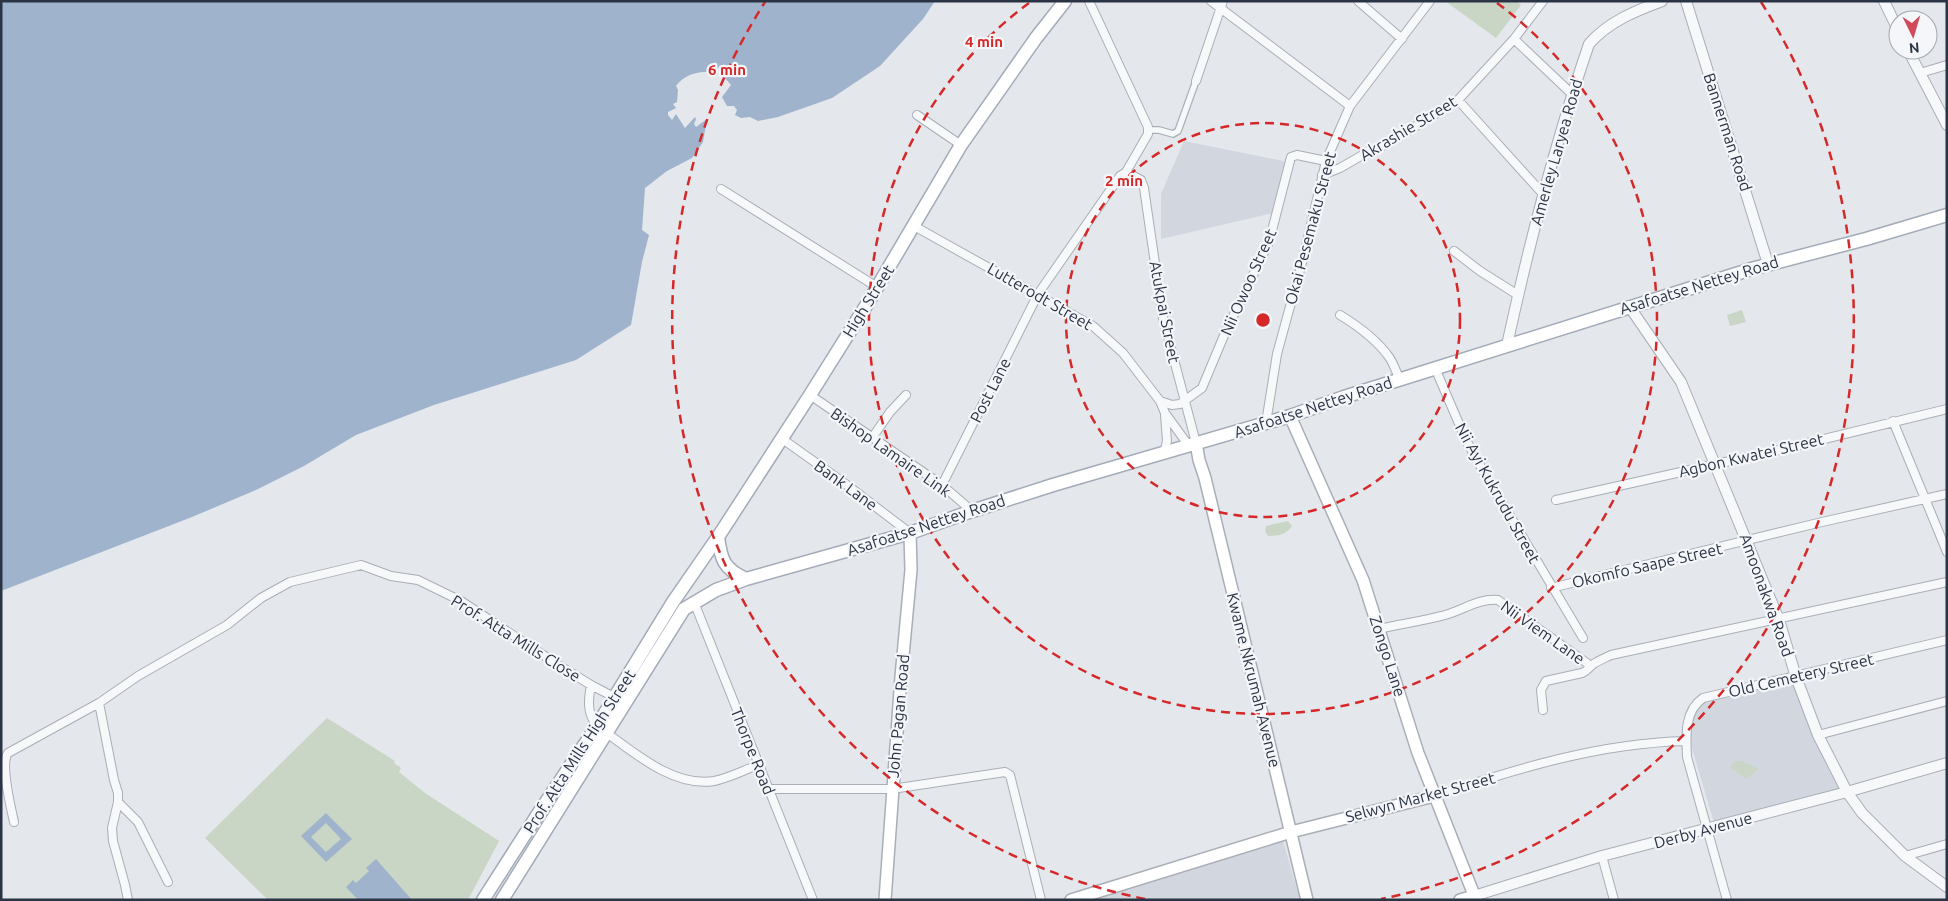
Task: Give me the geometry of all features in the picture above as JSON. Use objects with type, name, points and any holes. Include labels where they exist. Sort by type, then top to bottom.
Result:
[{"type":"main road","name":"High Street","points":[[673,602],[718,537],[810,395],[914,226],[961,145],[1036,38],[1065,1]]},
{"type":"main road","name":"Asafoatse Nettey Road","points":[[689,606],[716,590],[746,580],[910,533],[972,510],[1053,485],[1290,416],[1629,306],[1768,264],[1866,239],[1947,215]]},
{"type":"main road","name":"Zongo Lane","points":[[1290,416],[1363,580],[1418,753],[1475,898]]},
{"type":"main road","name":"Kwame Nkrumah Avenue","points":[[1193,444],[1205,478],[1307,900]]},
{"type":"main road","name":"John Pagan Road","points":[[885,900],[892,789],[911,570],[910,533]]},
{"type":"main road","points":[[718,537],[723,561],[729,569],[746,580]]},
{"type":"main road","points":[[673,602],[689,606]]},
{"type":"main road","name":"Prof. Atta Mills High Street","points":[[502,900],[602,729],[614,697],[673,602]]},
{"type":"main road","name":"Prof. Atta Mills High Street","points":[[483,900],[538,814],[602,729],[689,606]]},
{"type":"main road","name":"Selwyn Market Street","points":[[1071,900],[1291,832],[1434,796]]},
{"type":"main road","name":"Derby Avenue","points":[[1460,900],[1475,898]]},
{"type":"street","points":[[1089,1],[1149,130],[1159,130],[1173,134],[1178,131],[1221,5]]},
{"type":"street","points":[[1211,1],[1221,5],[1350,106]]},
{"type":"street","points":[[1358,1],[1402,39]]},
{"type":"street","name":"Okai Pesemaku Street","points":[[1266,423],[1276,354],[1303,259],[1326,160],[1350,106],[1430,1]]},
{"type":"street","name":"Amerley Laryea Road","points":[[1507,345],[1543,194],[1589,44],[1600,31],[1616,21],[1662,1]]},
{"type":"street","name":"Bannerman Road","points":[[1686,1],[1768,264]]},
{"type":"street","name":"Akrashie Street","points":[[1322,175],[1340,168],[1366,152],[1386,144],[1458,100],[1514,39],[1539,3]]},
{"type":"street","points":[[1514,39],[1573,95]]},
{"type":"street","points":[[1913,60],[1947,125]]},
{"type":"street","points":[[1920,73],[1947,65]]},
{"type":"street","points":[[1458,100],[1543,194]]},
{"type":"street","points":[[917,114],[961,145]]},
{"type":"street","name":"Post Lane","points":[[942,486],[1038,294],[1120,176],[1126,172],[1149,130]]},
{"type":"street","name":"Nii Owoo Street","points":[[1185,401],[1202,388],[1225,333],[1268,242],[1291,157],[1294,155],[1326,160]]},
{"type":"street","name":"Atukpai Street","points":[[1126,172],[1141,180],[1144,188],[1163,318],[1185,401],[1193,444]]},
{"type":"street","points":[[721,189],[877,287]]},
{"type":"street","name":"Lutterodt Street","points":[[914,226],[1093,326],[1123,353],[1160,401],[1165,413]]},
{"type":"street","points":[[1454,251],[1480,271],[1518,295]]},
{"type":"street","name":"Amoonakwa Road","points":[[1629,306],[1681,382],[1779,620],[1796,677],[1818,735],[1847,792],[1862,813],[1905,856],[1947,887]]},
{"type":"street","points":[[1340,315],[1366,333],[1383,350],[1390,358],[1400,380]]},
{"type":"street","name":"Nii Ayi Kukrudu Street","points":[[1435,368],[1474,455],[1551,588],[1583,638]]},
{"type":"street","name":"Bishop Lamaire Link","points":[[810,395],[942,486],[972,510]]},
{"type":"street","points":[[872,438],[890,412],[906,395]]},
{"type":"street","points":[[1160,401],[1172,405],[1185,401]]},
{"type":"street","name":"Agbon Kwatei Street","points":[[1556,500],[1947,409]]},
{"type":"street","points":[[1165,413],[1193,444]]},
{"type":"street","points":[[1164,453],[1167,441],[1165,413]]},
{"type":"street","points":[[1893,421],[1947,552]]},
{"type":"street","name":"Bank Lane","points":[[781,438],[910,533]]},
{"type":"street","name":"Okomfo Saape Street","points":[[1551,588],[1947,494]]},
{"type":"street","name":"Prof. Atta Mills Close","points":[[14,822],[7,793],[4,757],[8,753],[99,703],[138,676],[227,625],[261,598],[290,582],[361,564],[391,576],[418,580],[462,601],[591,686],[614,697]]},
{"type":"street","points":[[1543,710],[1541,690],[1546,680],[1588,671],[1591,666],[1611,655],[1947,582]]},
{"type":"street","name":"Nii Viem Lane","points":[[1379,628],[1446,614],[1480,601],[1498,600],[1591,666]]},
{"type":"street","name":"Thorpe Road","points":[[689,606],[769,790],[814,900]]},
{"type":"street","name":"Old Cemetery Street","points":[[1686,741],[1690,712],[1695,704],[1703,698],[1947,640]]},
{"type":"street","points":[[591,686],[588,701],[592,719],[602,729],[648,763],[666,773],[682,778],[713,781],[758,765]]},
{"type":"street","points":[[1818,735],[1947,701]]},
{"type":"street","points":[[99,703],[118,793],[118,802],[112,828],[113,841],[128,900]]},
{"type":"street","points":[[1686,741],[1687,757],[1727,900]]},
{"type":"street","name":"Selwyn Market Street","points":[[1434,796],[1523,768],[1602,748],[1655,742],[1686,741]]},
{"type":"street","name":"Derby Avenue","points":[[1475,898],[1602,856],[1847,792],[1947,763]]},
{"type":"street","points":[[769,790],[892,789],[1008,773],[1042,900]]},
{"type":"street","points":[[118,802],[138,822],[168,882]]},
{"type":"street","points":[[1905,856],[1947,844]]},
{"type":"street","points":[[1602,856],[1614,900]]},
{"type":"shaded area","points":[[1184,141],[1288,162],[1273,213],[1161,239],[1161,194]]},
{"type":"shaded area","points":[[1795,679],[1843,793],[1715,826],[1691,745],[1688,715],[1700,703],[1742,694]]},
{"type":"shaded area","points":[[1283,841],[1300,900],[1079,900]]},
{"type":"green space","points":[[1445,1],[1516,1],[1521,5],[1496,38]]},
{"type":"green space","points":[[1742,310],[1746,322],[1730,326],[1727,315]]},
{"type":"green space","points":[[1288,521],[1292,526],[1284,533],[1268,536],[1265,531],[1266,526]]},
{"type":"green space","points":[[327,718],[395,761],[394,763],[401,768],[399,772],[425,793],[499,841],[468,900],[268,900],[205,838]]},
{"type":"green space","points":[[1736,761],[1741,761],[1759,769],[1746,779],[1731,768]]},
{"type":"water","points":[[1,1],[935,1],[923,19],[880,66],[832,98],[778,117],[758,121],[750,117],[741,118],[735,115],[737,110],[734,106],[727,106],[722,97],[731,85],[725,78],[726,71],[724,67],[717,68],[718,73],[715,75],[713,72],[703,72],[688,76],[676,86],[678,90],[677,102],[673,104],[676,108],[668,112],[668,115],[672,120],[676,114],[685,128],[695,117],[694,124],[696,127],[707,119],[703,142],[692,158],[667,171],[645,188],[642,230],[649,235],[642,262],[631,325],[576,360],[434,405],[356,435],[304,466],[256,490],[192,517],[1,591]]},
{"type":"water","points":[[326,813],[352,839],[326,862],[301,836]],"holes":[[[326,823],[341,839],[326,852],[311,837]]]},
{"type":"water","points":[[376,859],[412,900],[358,900],[346,887],[353,880],[356,883],[369,871],[366,868]]}]
